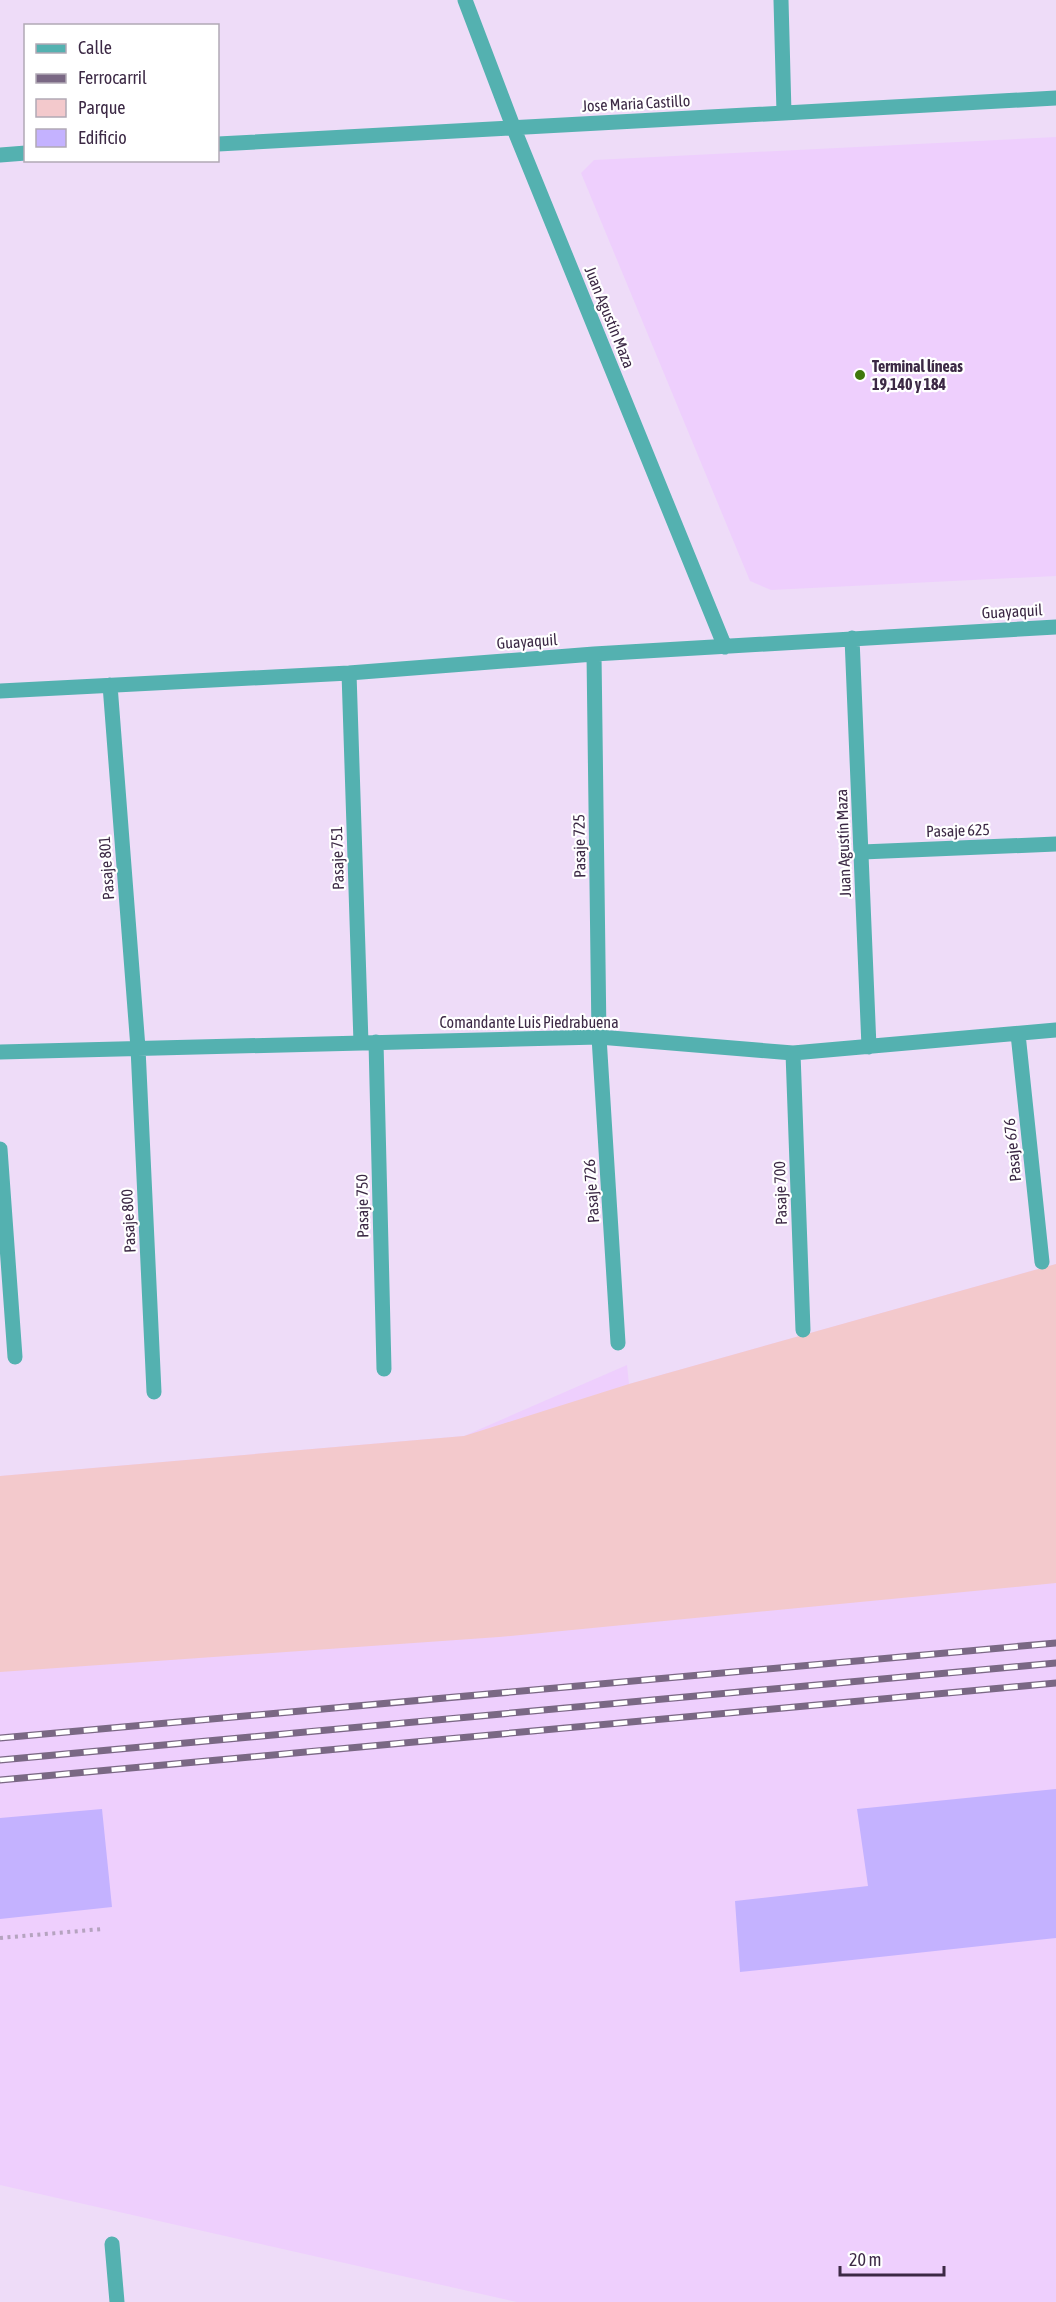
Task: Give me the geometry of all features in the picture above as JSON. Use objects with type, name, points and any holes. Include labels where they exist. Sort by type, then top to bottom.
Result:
[{"type":"street","name":"Juan Agustín Maza","points":[[465,0],[513,129],[725,647]]},
{"type":"street","points":[[781,0],[784,113]]},
{"type":"street","name":"Jose Maria Castillo","points":[[219,144],[1056,98]]},
{"type":"street","points":[[0,155],[24,153]]},
{"type":"street","name":"Guayaquil","points":[[0,691],[349,673],[594,654],[1056,627]]},
{"type":"street","name":"Juan Agustín Maza","points":[[852,638],[869,1047]]},
{"type":"street","name":"Pasaje 725","points":[[594,654],[599,1037]]},
{"type":"street","name":"Pasaje 751","points":[[349,673],[369,1042]]},
{"type":"street","name":"Pasaje 801","points":[[110,685],[138,1048]]},
{"type":"street","name":"Pasaje 625","points":[[862,852],[1056,844]]},
{"type":"street","name":"Comandante Luis Piedrabuena","points":[[0,1052],[599,1037],[793,1053],[1056,1030]]},
{"type":"street","name":"Pasaje 676","points":[[1018,1034],[1042,1262]]},
{"type":"street","name":"Pasaje 726","points":[[599,1037],[618,1344]]},
{"type":"street","name":"Pasaje 750","points":[[369,1042],[384,1369]]},
{"type":"street","name":"Pasaje 800","points":[[138,1048],[154,1392]]},
{"type":"street","name":"Pasaje 700","points":[[793,1053],[803,1330]]},
{"type":"street","points":[[0,1149],[15,1357]]},
{"type":"street","points":[[112,2244],[117,2302]]},
{"type":"path","points":[[0,1938],[102,1929]]},
{"type":"shaded area","name":"Terminal líneas 19,140 y 184","points":[[1056,137],[1056,576],[771,590],[750,581],[581,173],[594,160]]},
{"type":"shaded area","points":[[1056,1264],[1056,2302],[517,2302],[0,2185],[0,1476],[464,1436],[627,1365],[629,1384]]},
{"type":"green space","points":[[1056,1264],[1056,1583],[499,1637],[0,1672],[0,1476],[464,1436],[629,1384]]},
{"type":"building","points":[[1056,1789],[1056,1938],[740,1972],[735,1901],[868,1886],[857,1809]]},
{"type":"building","points":[[102,1809],[112,1907],[0,1919],[0,1818]]},
{"type":"railway","points":[[0,1738],[1056,1643]]},
{"type":"railway","points":[[0,1760],[1056,1663]]},
{"type":"railway","points":[[0,1780],[1056,1683]]},
{"type":"place","name":"Terminal líneas 19,140 y 184","points":[[860,375]]}]
